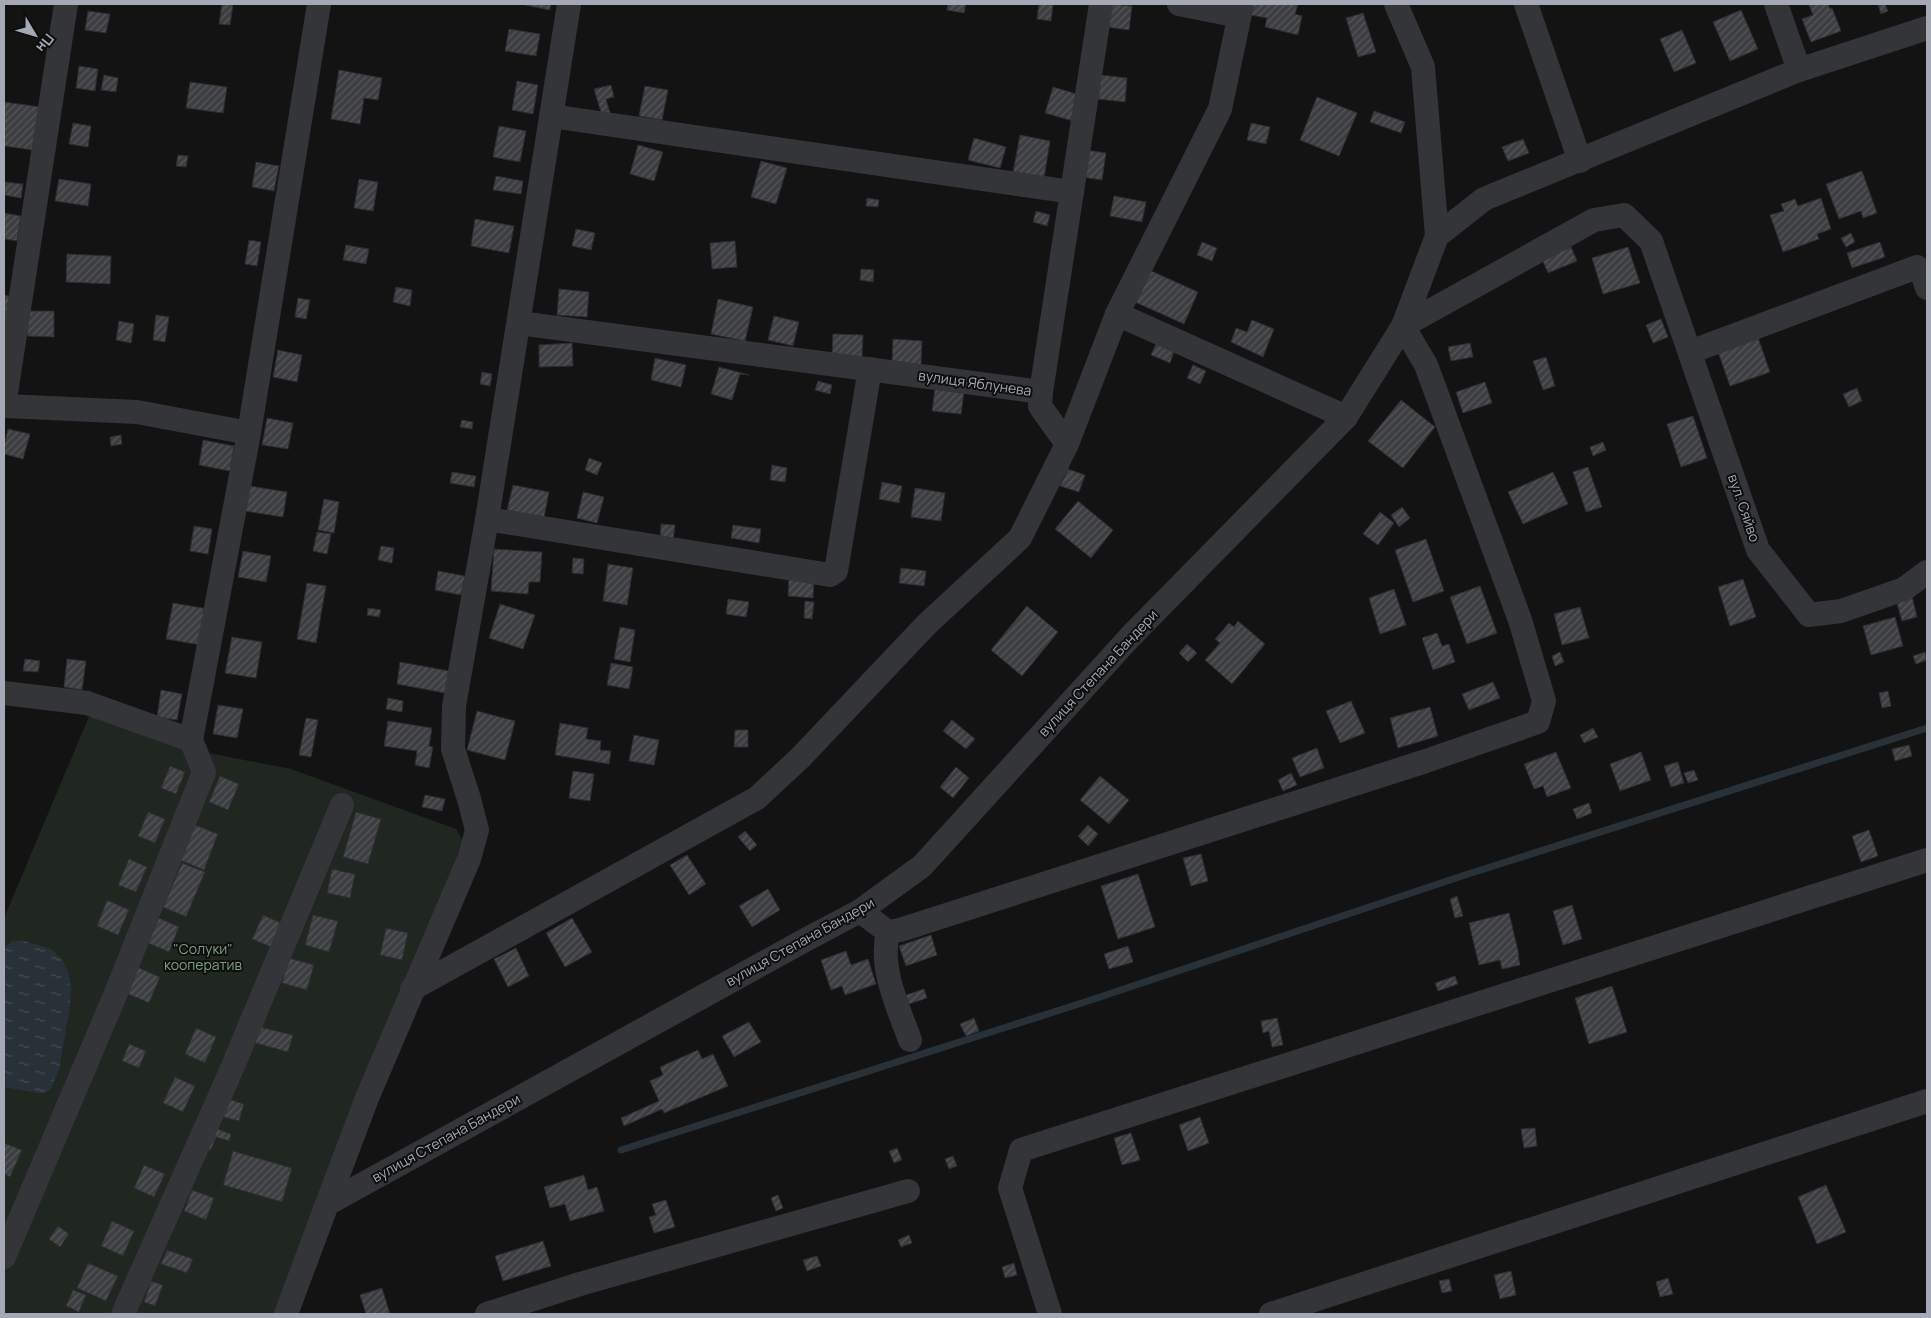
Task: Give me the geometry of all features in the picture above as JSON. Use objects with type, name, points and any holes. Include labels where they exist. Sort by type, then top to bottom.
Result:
[{"type":"street","points":[[66,4],[4,406],[137,412],[248,433]]},
{"type":"street","points":[[4,1257],[116,993],[204,772],[191,740],[248,433],[320,4]]},
{"type":"street","points":[[286,1314],[367,1098],[412,988],[469,859],[477,830],[452,749],[454,706],[487,520],[569,4]]},
{"type":"street","name":"вулиця Яблунева","points":[[519,323],[1041,392],[1101,4]]},
{"type":"street","points":[[412,988],[757,798],[800,758],[927,624],[1020,538],[1067,444],[1117,314],[1220,109],[1240,10],[1179,4]]},
{"type":"street","points":[[1396,4],[1423,67],[1437,236]]},
{"type":"street","points":[[1526,4],[1580,161]]},
{"type":"street","points":[[1776,4],[1799,70]]},
{"type":"street","points":[[1437,236],[1484,199],[1799,70],[1927,28]]},
{"type":"street","points":[[551,116],[1072,192]]},
{"type":"street","name":"вул. Сяйво","points":[[1403,326],[1594,220],[1624,214],[1651,241],[1758,550],[1809,615],[1841,611],[1904,589],[1927,572]]},
{"type":"street","name":"вулиця Степана Бандери","points":[[327,1204],[860,911],[922,866],[1130,637],[1346,417],[1403,326],[1437,236]]},
{"type":"street","points":[[1690,352],[1917,267],[1921,270],[1927,288]]},
{"type":"street","points":[[1117,314],[1346,417]]},
{"type":"street","points":[[860,911],[888,932],[900,930],[943,918],[1426,761],[1538,722],[1544,700],[1520,620],[1426,365],[1403,326]]},
{"type":"street","points":[[487,520],[830,575],[836,570],[870,369]]},
{"type":"street","points":[[1041,392],[1040,406],[1067,444]]},
{"type":"street","points":[[4,693],[87,703],[191,740]]},
{"type":"street","points":[[123,1314],[230,1073],[342,805]]},
{"type":"street","points":[[1050,1314],[1010,1188],[1020,1150],[1927,860]]},
{"type":"street","points":[[888,932],[884,944],[889,980],[910,1040]]},
{"type":"street","points":[[1271,1314],[1927,1101]]},
{"type":"street","points":[[487,1314],[590,1282],[908,1191]]},
{"type":"green space","name":"\"Солуки\" кооператив","points":[[90,714],[183,748],[291,769],[456,829],[462,839],[455,864],[278,1314],[4,1314],[4,918]]},
{"type":"water","points":[[12,941],[23,941],[54,951],[63,961],[69,974],[71,989],[70,1006],[59,1070],[51,1089],[45,1093],[4,1087],[4,948]]},
{"type":"building","points":[[222,4],[233,4],[230,25],[219,24]]},
{"type":"building","points":[[525,4],[551,4],[550,10]]},
{"type":"building","points":[[948,4],[966,4],[964,13],[947,10]]},
{"type":"building","points":[[1039,4],[1053,5],[1051,21],[1037,19]]},
{"type":"building","points":[[1110,4],[1132,6],[1129,30],[1107,27]]},
{"type":"building","points":[[1253,4],[1298,4],[1295,14],[1302,16],[1298,35],[1265,27],[1267,18],[1250,15]]},
{"type":"building","points":[[1828,4],[1830,9],[1832,8],[1841,31],[1811,42],[1802,19],[1813,15],[1809,5]]},
{"type":"building","points":[[1878,4],[1885,4],[1888,11],[1881,14]]},
{"type":"building","points":[[1741,10],[1758,49],[1730,61],[1713,22]]},
{"type":"building","points":[[88,11],[110,14],[106,33],[85,30]]},
{"type":"building","points":[[1363,13],[1376,52],[1358,57],[1346,18]]},
{"type":"building","points":[[509,29],[540,34],[536,56],[505,51]]},
{"type":"building","points":[[1682,30],[1696,63],[1674,72],[1660,39]]},
{"type":"building","points":[[79,66],[98,69],[95,91],[76,88]]},
{"type":"building","points":[[339,70],[382,78],[378,100],[364,98],[360,124],[331,119]]},
{"type":"building","points":[[104,75],[118,78],[116,92],[101,90]]},
{"type":"building","points":[[1101,75],[1127,78],[1125,102],[1098,99]]},
{"type":"building","points":[[517,81],[538,85],[533,114],[512,110]]},
{"type":"building","points":[[190,82],[227,87],[223,113],[186,108]]},
{"type":"building","points":[[611,85],[614,97],[606,99],[610,113],[602,116],[594,89]]},
{"type":"building","points":[[645,86],[668,90],[662,120],[639,116]]},
{"type":"building","points":[[1053,87],[1080,95],[1073,121],[1045,113]]},
{"type":"building","points":[[1317,97],[1357,113],[1339,156],[1300,140]]},
{"type":"building","points":[[4,102],[41,107],[40,151],[4,146]]},
{"type":"building","points":[[1374,111],[1405,122],[1401,133],[1370,122]]},
{"type":"building","points":[[73,123],[91,126],[88,147],[69,144]]},
{"type":"building","points":[[1251,123],[1270,127],[1266,144],[1247,140]]},
{"type":"building","points":[[499,126],[526,131],[520,162],[493,157]]},
{"type":"building","points":[[1020,135],[1050,141],[1044,178],[1013,172]]},
{"type":"building","points":[[974,138],[1006,147],[1000,168],[968,160]]},
{"type":"building","points":[[1523,139],[1529,153],[1508,161],[1502,147]]},
{"type":"building","points":[[638,145],[663,152],[654,181],[630,174]]},
{"type":"building","points":[[1086,150],[1106,153],[1102,180],[1082,177]]},
{"type":"building","points":[[178,155],[188,156],[186,167],[176,166]]},
{"type":"building","points":[[761,161],[787,168],[776,204],[751,197]]},
{"type":"building","points":[[256,162],[279,166],[274,191],[252,187]]},
{"type":"building","points":[[1862,171],[1877,213],[1863,218],[1861,211],[1839,219],[1826,184]]},
{"type":"building","points":[[496,176],[523,181],[521,194],[493,190]]},
{"type":"building","points":[[59,179],[91,184],[88,206],[55,201]]},
{"type":"building","points":[[359,179],[378,182],[373,211],[354,208]]},
{"type":"building","points":[[5,182],[23,184],[21,198],[4,195]]},
{"type":"building","points":[[1114,196],[1146,202],[1142,222],[1110,216]]},
{"type":"building","points":[[867,198],[879,200],[878,207],[866,206]]},
{"type":"building","points":[[1821,198],[1831,229],[1817,234],[1819,239],[1783,252],[1770,215],[1784,211],[1781,204],[1795,199],[1798,206]]},
{"type":"building","points":[[1036,211],[1050,215],[1047,226],[1033,222]]},
{"type":"building","points":[[4,213],[21,216],[17,241],[4,239]]},
{"type":"building","points":[[475,219],[514,226],[509,253],[471,246]]},
{"type":"building","points":[[576,229],[595,233],[591,250],[572,246]]},
{"type":"building","points":[[1851,233],[1855,242],[1846,247],[1841,238]]},
{"type":"building","points":[[249,240],[261,242],[257,266],[245,264]]},
{"type":"building","points":[[735,241],[737,267],[712,269],[710,243]]},
{"type":"building","points":[[1202,242],[1217,248],[1212,261],[1197,255]]},
{"type":"building","points":[[1880,242],[1885,257],[1852,268],[1847,253]]},
{"type":"building","points":[[346,245],[369,249],[366,264],[343,260]]},
{"type":"building","points":[[1571,247],[1577,261],[1548,273],[1542,259]]},
{"type":"building","points":[[1628,247],[1640,283],[1603,294],[1592,258]]},
{"type":"building","points":[[67,254],[111,256],[110,284],[66,282]]},
{"type":"building","points":[[861,269],[874,270],[873,282],[860,280]]},
{"type":"building","points":[[1149,270],[1198,292],[1184,324],[1135,302]]},
{"type":"building","points":[[396,287],[412,290],[410,306],[393,302]]},
{"type":"building","points":[[559,289],[589,292],[587,317],[557,315]]},
{"type":"building","points":[[4,295],[9,296],[6,320],[4,319]]},
{"type":"building","points":[[298,298],[310,300],[306,319],[295,317]]},
{"type":"building","points":[[718,299],[753,307],[745,341],[711,334]]},
{"type":"building","points":[[28,311],[54,311],[54,337],[27,336]]},
{"type":"building","points":[[156,315],[169,317],[165,342],[153,340]]},
{"type":"building","points":[[774,316],[799,322],[793,346],[768,340]]},
{"type":"building","points":[[1661,319],[1668,337],[1653,343],[1646,325]]},
{"type":"building","points":[[1252,320],[1274,329],[1263,357],[1231,342],[1236,328],[1247,332]]},
{"type":"building","points":[[119,321],[134,324],[131,343],[116,340]]},
{"type":"building","points":[[1756,332],[1770,372],[1730,386],[1716,346]]},
{"type":"building","points":[[833,334],[863,335],[862,357],[832,356]]},
{"type":"building","points":[[893,339],[922,341],[921,365],[892,363]]},
{"type":"building","points":[[1157,342],[1175,349],[1170,363],[1151,355]]},
{"type":"building","points":[[572,343],[573,366],[539,367],[539,345]]},
{"type":"building","points":[[1470,343],[1473,357],[1451,361],[1448,347]]},
{"type":"building","points":[[278,350],[302,355],[297,382],[273,377]]},
{"type":"building","points":[[1546,357],[1555,386],[1543,390],[1533,361]]},
{"type":"building","points":[[655,358],[686,365],[681,387],[651,380]]},
{"type":"building","points":[[1193,365],[1206,371],[1200,384],[1187,378]]},
{"type":"building","points":[[719,367],[749,375],[740,374],[732,400],[711,394]]},
{"type":"building","points":[[482,372],[492,374],[490,386],[480,384]]},
{"type":"building","points":[[818,381],[832,385],[830,394],[815,390]]},
{"type":"building","points":[[1485,382],[1492,403],[1463,413],[1456,392]]},
{"type":"building","points":[[1857,388],[1862,401],[1849,407],[1843,394]]},
{"type":"building","points":[[935,389],[964,392],[961,414],[932,411]]},
{"type":"building","points":[[1401,400],[1435,427],[1403,468],[1368,441]]},
{"type":"building","points":[[1693,416],[1707,458],[1681,467],[1667,424]]},
{"type":"building","points":[[267,418],[293,423],[288,449],[262,445]]},
{"type":"building","points":[[462,420],[473,422],[472,429],[460,427]]},
{"type":"building","points":[[8,429],[30,434],[23,459],[4,454]]},
{"type":"building","points":[[121,435],[122,444],[111,446],[110,437]]},
{"type":"building","points":[[203,440],[234,446],[230,471],[199,465]]},
{"type":"building","points":[[1603,442],[1606,450],[1593,456],[1590,447]]},
{"type":"building","points":[[589,458],[602,463],[597,475],[585,470]]},
{"type":"building","points":[[772,465],[787,468],[785,482],[770,480]]},
{"type":"building","points":[[1588,467],[1602,507],[1586,512],[1573,472]]},
{"type":"building","points":[[1068,469],[1085,475],[1079,492],[1060,486]]},
{"type":"building","points":[[452,472],[476,476],[474,487],[450,483]]},
{"type":"building","points":[[1553,472],[1568,504],[1523,524],[1508,492]]},
{"type":"building","points":[[882,482],[902,486],[899,503],[879,499]]},
{"type":"building","points":[[513,485],[549,492],[544,518],[507,510]]},
{"type":"building","points":[[250,486],[287,492],[283,517],[245,511]]},
{"type":"building","points":[[915,488],[945,493],[941,521],[911,517]]},
{"type":"building","points":[[583,492],[604,497],[597,523],[577,518]]},
{"type":"building","points":[[324,499],[339,502],[334,533],[318,530]]},
{"type":"building","points":[[1078,501],[1113,530],[1091,558],[1055,529]]},
{"type":"building","points":[[1402,507],[1410,518],[1399,527],[1391,515]]},
{"type":"building","points":[[1380,512],[1394,523],[1378,545],[1363,534]]},
{"type":"building","points":[[661,524],[675,525],[673,541],[660,540]]},
{"type":"building","points":[[733,525],[761,529],[759,543],[731,538]]},
{"type":"building","points":[[194,526],[212,529],[208,554],[190,551]]},
{"type":"building","points":[[317,532],[331,534],[327,554],[313,551]]},
{"type":"building","points":[[1426,539],[1444,591],[1413,602],[1395,550]]},
{"type":"building","points":[[381,546],[394,548],[392,563],[378,560]]},
{"type":"building","points":[[494,549],[542,552],[540,582],[529,582],[528,594],[491,591]]},
{"type":"building","points":[[243,551],[271,556],[266,582],[238,577]]},
{"type":"building","points":[[573,558],[584,559],[583,574],[572,573]]},
{"type":"building","points":[[608,564],[633,568],[627,605],[603,601]]},
{"type":"building","points":[[901,568],[926,571],[924,586],[899,583]]},
{"type":"building","points":[[438,571],[465,576],[461,595],[435,590]]},
{"type":"building","points":[[789,577],[814,579],[813,598],[788,596]]},
{"type":"building","points":[[1743,579],[1756,617],[1730,626],[1718,587]]},
{"type":"building","points":[[307,583],[326,586],[316,643],[297,639]]},
{"type":"building","points":[[1480,586],[1497,633],[1467,644],[1450,597]]},
{"type":"building","points":[[1394,589],[1406,625],[1380,634],[1369,598]]},
{"type":"building","points":[[1911,592],[1917,617],[1902,621],[1895,596]]},
{"type":"building","points":[[728,599],[749,602],[746,617],[726,614]]},
{"type":"building","points":[[805,601],[814,602],[812,619],[804,618]]},
{"type":"building","points":[[173,603],[208,609],[201,645],[166,639]]},
{"type":"building","points":[[500,604],[535,615],[523,649],[489,638]]},
{"type":"building","points":[[1027,606],[1058,632],[1022,676],[991,650]]},
{"type":"building","points":[[1580,607],[1589,638],[1562,645],[1554,614]]},
{"type":"building","points":[[368,608],[381,610],[379,617],[367,615]]},
{"type":"building","points":[[1895,617],[1903,646],[1871,655],[1863,626]]},
{"type":"building","points":[[1238,621],[1265,644],[1232,684],[1205,660],[1220,643],[1215,639],[1229,623],[1234,627]]},
{"type":"building","points":[[620,627],[635,630],[630,662],[614,659]]},
{"type":"building","points":[[1437,633],[1442,646],[1449,644],[1455,662],[1433,670],[1422,638]]},
{"type":"building","points":[[232,637],[262,642],[256,678],[225,673]]},
{"type":"building","points":[[1187,644],[1197,653],[1188,662],[1179,653]]},
{"type":"building","points":[[1560,652],[1564,662],[1555,666],[1552,656]]},
{"type":"building","points":[[1925,652],[1927,660],[1916,664],[1913,656]]},
{"type":"building","points":[[25,659],[40,661],[38,672],[23,671]]},
{"type":"building","points":[[67,659],[86,661],[82,690],[64,687]]},
{"type":"building","points":[[400,662],[449,671],[445,693],[397,684]]},
{"type":"building","points":[[611,663],[633,667],[629,689],[607,685]]},
{"type":"building","points":[[1493,682],[1500,698],[1469,710],[1462,694]]},
{"type":"building","points":[[161,690],[182,694],[177,720],[157,717]]},
{"type":"building","points":[[1888,691],[1891,706],[1882,708],[1879,693]]},
{"type":"building","points":[[388,698],[403,701],[402,712],[386,709]]},
{"type":"building","points":[[1351,701],[1365,733],[1340,743],[1326,711]]},
{"type":"building","points":[[218,705],[243,709],[237,738],[213,734]]},
{"type":"building","points":[[1430,707],[1438,736],[1398,748],[1390,718]]},
{"type":"building","points":[[477,711],[515,721],[505,760],[467,750]]},
{"type":"building","points":[[306,718],[318,720],[311,757],[299,755]]},
{"type":"building","points":[[952,720],[975,739],[966,749],[943,731]]},
{"type":"building","points":[[388,721],[432,728],[429,746],[433,747],[429,768],[415,765],[417,751],[384,746]]},
{"type":"building","points":[[560,723],[588,728],[586,739],[601,741],[600,750],[611,751],[609,764],[555,755]]},
{"type":"building","points":[[1593,728],[1598,737],[1584,743],[1580,735]]},
{"type":"building","points":[[735,730],[748,730],[748,747],[734,747]]},
{"type":"building","points":[[634,735],[659,740],[654,765],[629,761]]},
{"type":"building","points":[[1909,745],[1912,756],[1895,761],[1892,749]]},
{"type":"building","points":[[1317,748],[1324,768],[1300,777],[1292,758]]},
{"type":"building","points":[[1556,752],[1571,788],[1547,797],[1543,786],[1534,789],[1524,764]]},
{"type":"building","points":[[1641,752],[1651,780],[1620,791],[1610,764]]},
{"type":"building","points":[[1678,762],[1684,783],[1671,787],[1664,766]]},
{"type":"building","points":[[170,766],[185,772],[176,794],[161,788]]},
{"type":"building","points":[[956,767],[969,778],[953,798],[940,787]]},
{"type":"building","points":[[1694,770],[1698,780],[1688,783],[1684,773]]},
{"type":"building","points":[[573,771],[594,774],[590,801],[569,798]]},
{"type":"building","points":[[1291,773],[1297,785],[1283,791],[1278,780]]},
{"type":"building","points":[[220,776],[239,784],[228,810],[209,802]]},
{"type":"building","points":[[1100,776],[1129,800],[1109,824],[1080,800]]},
{"type":"building","points":[[425,795],[445,799],[442,811],[422,807]]},
{"type":"building","points":[[1589,803],[1592,813],[1577,819],[1573,809]]},
{"type":"building","points":[[148,812],[165,819],[155,843],[138,836]]},
{"type":"building","points":[[356,812],[381,819],[368,864],[343,857]]},
{"type":"building","points":[[195,825],[218,834],[204,870],[180,860]]},
{"type":"building","points":[[1088,825],[1098,834],[1088,846],[1078,836]]},
{"type":"building","points":[[1869,830],[1878,856],[1861,862],[1852,836]]},
{"type":"building","points":[[745,831],[757,845],[750,851],[738,837]]},
{"type":"building","points":[[1201,854],[1208,881],[1191,886],[1183,858]]},
{"type":"building","points":[[687,855],[706,884],[689,895],[670,865]]},
{"type":"building","points":[[129,859],[147,867],[136,892],[118,885]]},
{"type":"building","points":[[182,863],[205,872],[186,917],[163,907]]},
{"type":"building","points":[[332,869],[355,874],[350,898],[327,893]]},
{"type":"building","points":[[1138,874],[1155,927],[1118,939],[1101,886]]},
{"type":"building","points":[[768,889],[780,910],[752,927],[739,906]]},
{"type":"building","points":[[1457,896],[1463,916],[1455,918],[1450,899]]},
{"type":"building","points":[[107,900],[129,910],[118,935],[97,926]]},
{"type":"building","points":[[1572,905],[1582,939],[1563,945],[1553,911]]},
{"type":"building","points":[[1509,913],[1520,965],[1502,969],[1500,960],[1479,965],[1469,923]]},
{"type":"building","points":[[263,915],[281,923],[271,947],[252,939]]},
{"type":"building","points":[[313,915],[338,921],[329,952],[305,945]]},
{"type":"building","points":[[159,918],[179,927],[169,952],[148,943]]},
{"type":"building","points":[[572,918],[592,952],[565,967],[546,933]]},
{"type":"building","points":[[386,928],[408,933],[402,960],[380,955]]},
{"type":"building","points":[[931,935],[937,955],[906,966],[899,946]]},
{"type":"building","points":[[1128,946],[1133,962],[1109,969],[1104,954]]},
{"type":"building","points":[[516,948],[529,976],[508,987],[494,959]]},
{"type":"building","points":[[846,951],[851,965],[868,959],[876,984],[845,995],[842,986],[831,990],[821,960]]},
{"type":"building","points":[[289,958],[314,965],[307,990],[282,983]]},
{"type":"building","points":[[137,967],[160,977],[149,1003],[126,993]]},
{"type":"building","points":[[1455,976],[1458,984],[1438,991],[1435,983]]},
{"type":"building","points":[[1612,986],[1627,1032],[1589,1044],[1575,998]]},
{"type":"building","points":[[924,989],[927,998],[909,1004],[906,995]]},
{"type":"building","points":[[974,1018],[979,1031],[966,1036],[960,1024]]},
{"type":"building","points":[[1277,1018],[1283,1045],[1272,1047],[1269,1031],[1263,1033],[1261,1021]]},
{"type":"building","points":[[749,1022],[761,1042],[734,1057],[722,1036]]},
{"type":"building","points":[[256,1026],[293,1035],[288,1052],[252,1042]]},
{"type":"building","points":[[196,1028],[216,1037],[205,1063],[185,1054]]},
{"type":"building","points":[[129,1044],[146,1051],[139,1068],[122,1061]]},
{"type":"building","points":[[698,1050],[702,1059],[713,1054],[728,1086],[664,1113],[662,1109],[624,1126],[621,1118],[659,1101],[650,1081],[663,1075],[660,1067]]},
{"type":"building","points":[[175,1077],[195,1086],[183,1112],[163,1103]]},
{"type":"building","points":[[225,1098],[244,1104],[239,1121],[220,1116]]},
{"type":"building","points":[[1200,1117],[1209,1143],[1188,1151],[1179,1125]]},
{"type":"building","points":[[209,1126],[231,1134],[229,1141],[216,1137],[211,1150],[201,1147]]},
{"type":"building","points":[[1535,1128],[1537,1146],[1524,1148],[1521,1129]]},
{"type":"building","points":[[1131,1133],[1140,1160],[1122,1165],[1114,1138]]},
{"type":"building","points":[[4,1143],[22,1150],[10,1177],[4,1174]]},
{"type":"building","points":[[897,1148],[902,1160],[894,1163],[889,1151]]},
{"type":"building","points":[[233,1151],[292,1168],[282,1202],[223,1185]]},
{"type":"building","points":[[953,1156],[957,1166],[949,1169],[945,1159]]},
{"type":"building","points":[[144,1165],[165,1174],[154,1197],[134,1188]]},
{"type":"building","points":[[584,1175],[588,1190],[597,1187],[604,1211],[570,1221],[565,1204],[550,1208],[544,1187]]},
{"type":"building","points":[[1826,1185],[1846,1232],[1817,1244],[1798,1197]]},
{"type":"building","points":[[192,1190],[214,1198],[206,1220],[184,1211]]},
{"type":"building","points":[[778,1195],[783,1208],[776,1211],[771,1198]]},
{"type":"building","points":[[666,1200],[675,1227],[654,1233],[649,1217],[656,1215],[652,1204]]},
{"type":"building","points":[[112,1221],[134,1231],[123,1256],[101,1246]]},
{"type":"building","points":[[58,1226],[69,1234],[60,1247],[49,1239]]},
{"type":"building","points":[[909,1235],[912,1243],[901,1247],[898,1240]]},
{"type":"building","points":[[543,1241],[551,1266],[503,1281],[495,1256]]},
{"type":"building","points":[[167,1250],[193,1259],[187,1273],[161,1264]]},
{"type":"building","points":[[817,1256],[821,1266],[807,1271],[803,1260]]},
{"type":"building","points":[[88,1263],[118,1276],[106,1301],[77,1288]]},
{"type":"building","points":[[1014,1263],[1017,1275],[1005,1278],[1002,1267]]},
{"type":"building","points":[[1511,1271],[1516,1295],[1500,1299],[1494,1275]]},
{"type":"building","points":[[1668,1278],[1673,1294],[1660,1297],[1656,1282]]},
{"type":"building","points":[[1449,1279],[1452,1291],[1442,1293],[1439,1281]]},
{"type":"building","points":[[151,1281],[163,1285],[155,1306],[144,1302]]},
{"type":"building","points":[[382,1288],[390,1314],[366,1314],[360,1295]]},
{"type":"building","points":[[73,1290],[86,1295],[79,1312],[66,1306]]},
{"type":"waterway","points":[[621,1150],[1085,1002],[1462,876],[1927,728]]}]
